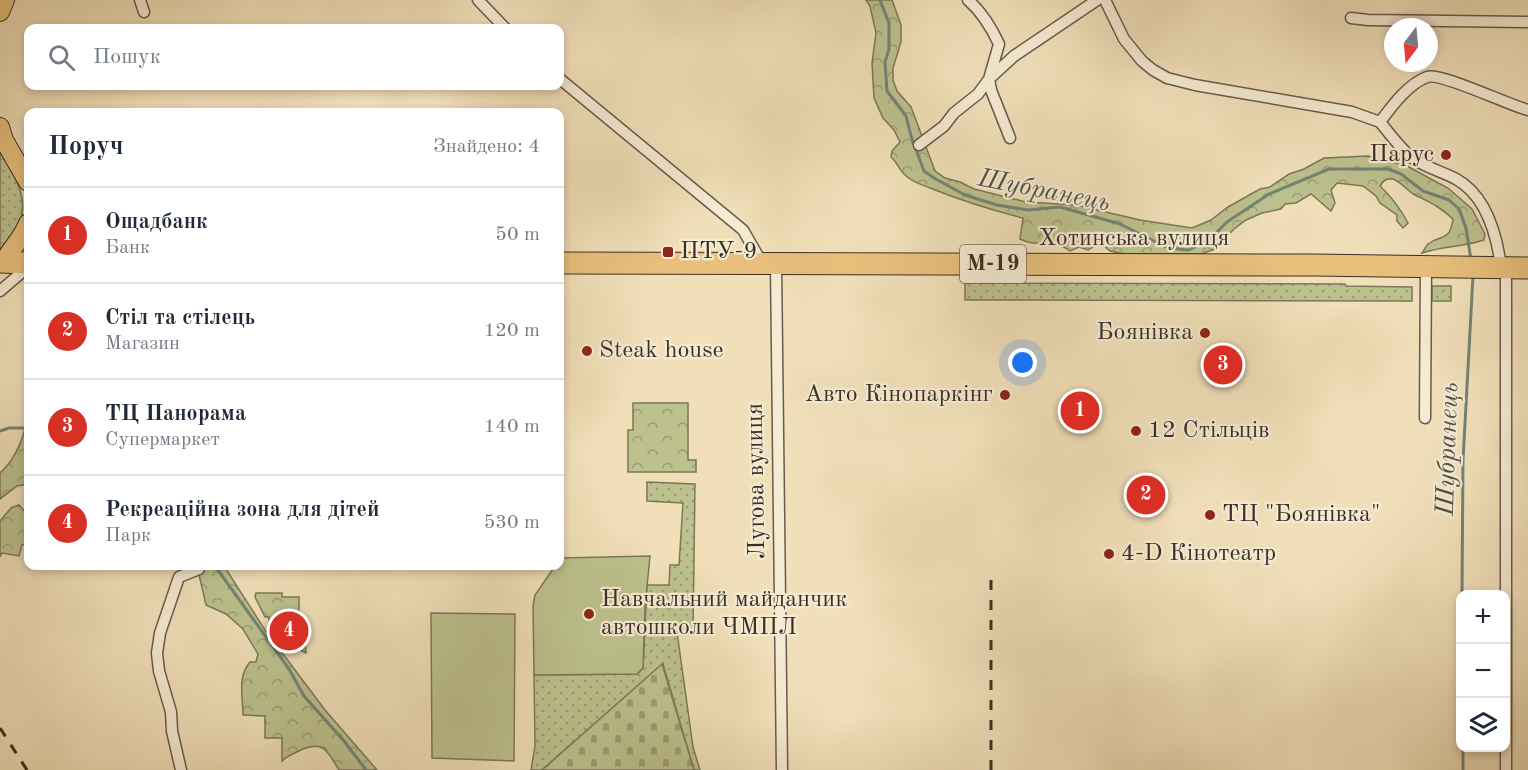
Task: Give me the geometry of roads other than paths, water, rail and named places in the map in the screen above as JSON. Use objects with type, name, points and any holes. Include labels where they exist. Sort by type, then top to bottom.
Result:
[{"type":"highway","points":[[2,262],[24,263]]},
{"type":"highway","name":"Хотинська вулиця","points":[[564,263],[1528,268]]},
{"type":"main road","points":[[0,12],[5,0]]},
{"type":"main road","points":[[0,127],[4,140],[24,175]]},
{"type":"main road","points":[[2,262],[24,234]]},
{"type":"street","points":[[140,0],[144,12]]},
{"type":"street","points":[[478,0],[501,24]]},
{"type":"street","points":[[968,0],[975,6],[999,44],[989,79],[991,90],[1010,138]]},
{"type":"street","points":[[919,145],[944,126],[954,113],[978,94],[989,79],[1014,56],[1097,0]]},
{"type":"street","points":[[1105,0],[1130,47],[1153,70],[1167,78],[1195,85],[1352,112],[1380,122],[1411,157],[1457,180],[1475,196],[1488,216],[1493,229],[1500,267],[1506,770]]},
{"type":"street","points":[[1351,18],[1528,22]]},
{"type":"street","points":[[1380,122],[1415,84],[1429,76],[1461,84],[1489,97],[1528,110]]},
{"type":"street","points":[[564,82],[743,230],[769,264]]},
{"type":"street","name":"Лугова вулиця","points":[[769,264],[782,770]]},
{"type":"street","points":[[1425,418],[1430,266]]},
{"type":"street","points":[[0,291],[24,270]]},
{"type":"street","points":[[178,571],[160,633],[157,653],[159,671],[171,712],[172,731],[181,770]]},
{"type":"waterway","name":"Шубранець","points":[[880,0],[889,23],[889,49],[885,62],[887,91],[906,116],[924,171],[965,195],[997,205],[1028,210],[1060,207],[1120,224],[1168,248],[1189,250],[1210,239],[1227,222],[1269,194],[1329,169],[1388,169],[1401,174],[1423,191],[1449,200],[1459,209],[1466,228],[1471,260]]},
{"type":"waterway","name":"Шубранець","points":[[1462,590],[1463,460],[1473,276]]},
{"type":"waterway","points":[[0,431],[9,428],[24,428]]},
{"type":"waterway","points":[[218,570],[289,669],[304,696],[366,770]]},
{"type":"waterway","name":"Шубранець","points":[[1463,752],[1463,770]]},
{"type":"railway","points":[[991,573],[991,770]]},
{"type":"railway","points":[[0,728],[27,770]]},
{"type":"place","name":"Парус","points":[[1446,155]]},
{"type":"place","name":"ПТУ-9","points":[[668,252]]},
{"type":"place","name":"Боянівка","points":[[1205,333]]},
{"type":"place","name":"Steak house","points":[[587,351]]},
{"type":"place","name":"ТЦ Панорама","points":[[1223,365]]},
{"type":"place","name":"Авто Кінопаркінг","points":[[1005,395]]},
{"type":"place","name":"Ощадбанк","points":[[1080,411]]},
{"type":"place","name":"12 Стільців","points":[[1136,431]]},
{"type":"place","name":"Стіл та стілець","points":[[1146,495]]},
{"type":"place","name":"ТЦ \"Боянівка\"","points":[[1210,515]]},
{"type":"place","name":"4-D Кінотеатр","points":[[1109,554]]},
{"type":"place","name":"Навчальний майданчик автошколи ЧМПЛ","points":[[589,614]]},
{"type":"place","name":"Рекреаційна зона для дітей","points":[[289,631]]}]
